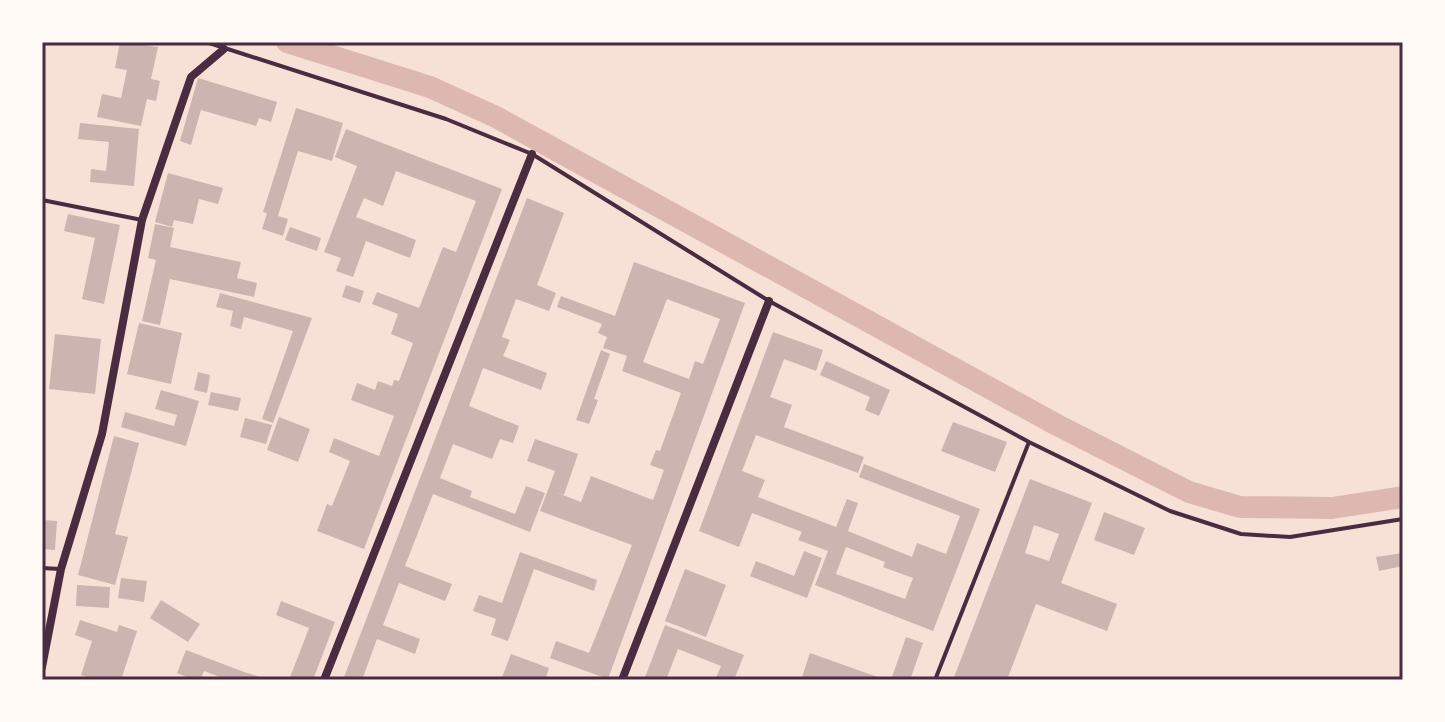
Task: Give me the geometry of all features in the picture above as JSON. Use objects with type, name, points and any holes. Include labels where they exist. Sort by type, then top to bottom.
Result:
[{"type":"street","points":[[42,667],[61,569],[102,434],[142,220],[191,77],[224,49]]},
{"type":"street","points":[[324,680],[532,154]]},
{"type":"street","points":[[622,680],[769,301]]},
{"type":"lane","points":[[206,42],[446,119],[532,154],[769,301],[1029,442],[1170,511],[1241,534],[1290,537],[1403,519]]},
{"type":"lane","points":[[42,200],[142,220]]},
{"type":"lane","points":[[935,680],[1029,442]]},
{"type":"lane","points":[[42,568],[61,569]]},
{"type":"building","points":[[120,42],[158,47],[151,79],[160,81],[156,101],[147,99],[141,126],[97,117],[102,94],[121,98],[127,70],[115,68]]},
{"type":"building","points":[[198,78],[277,102],[271,122],[259,118],[256,126],[201,110],[191,145],[180,141]]},
{"type":"building","points":[[296,108],[343,123],[332,161],[298,151],[278,216],[288,219],[283,236],[262,229],[267,213],[263,212]]},
{"type":"building","points":[[80,123],[139,129],[134,186],[90,182],[91,169],[106,171],[109,142],[78,139]]},
{"type":"building","points":[[346,129],[502,189],[364,549],[317,531],[327,504],[332,506],[350,461],[329,452],[334,438],[379,456],[394,416],[351,400],[357,383],[375,390],[378,381],[392,386],[394,380],[399,381],[413,343],[391,334],[398,314],[372,304],[377,292],[419,308],[443,247],[456,252],[476,201],[396,171],[383,206],[364,198],[356,217],[416,240],[410,258],[366,241],[353,277],[336,271],[341,258],[324,252],[357,166],[335,157]]},
{"type":"building","points":[[168,173],[223,188],[218,204],[199,199],[193,224],[174,220],[172,227],[155,222]]},
{"type":"building","points":[[527,198],[564,213],[537,285],[556,293],[549,311],[516,299],[502,337],[510,340],[503,356],[547,373],[541,390],[483,368],[469,406],[519,426],[513,443],[500,439],[492,459],[453,444],[440,478],[472,491],[470,497],[515,514],[526,486],[545,493],[530,532],[433,494],[405,566],[452,584],[445,601],[399,583],[383,625],[420,639],[415,654],[377,639],[362,680],[343,680]]},
{"type":"building","points":[[68,214],[120,225],[104,304],[82,299],[95,238],[64,231]]},
{"type":"building","points":[[155,224],[174,228],[170,247],[241,262],[237,278],[257,283],[254,297],[170,279],[160,325],[142,321],[156,260],[148,258]]},
{"type":"building","points":[[290,227],[321,238],[317,251],[285,240]]},
{"type":"building","points":[[634,262],[745,303],[608,679],[550,658],[556,641],[589,653],[632,545],[540,511],[555,471],[527,461],[535,439],[578,454],[564,495],[555,492],[581,502],[591,476],[653,500],[664,470],[650,465],[656,450],[660,451],[681,393],[622,371],[627,356],[603,348],[607,337],[598,333],[602,324],[557,307],[561,296],[615,316]],"holes":[[[667,299],[720,319],[703,364],[695,361],[689,379],[643,362]]]},
{"type":"building","points":[[346,285],[364,291],[360,303],[342,297]]},
{"type":"building","points":[[220,293],[312,318],[273,423],[262,419],[293,331],[244,317],[241,329],[230,326],[233,311],[216,307]]},
{"type":"building","points":[[139,323],[182,333],[171,384],[127,374]]},
{"type":"building","points":[[773,332],[823,350],[816,371],[784,359],[770,397],[792,405],[784,427],[864,457],[858,473],[756,435],[742,471],[765,480],[758,497],[836,527],[847,499],[858,503],[848,531],[912,557],[917,543],[946,554],[960,516],[859,477],[864,464],[980,509],[933,631],[815,585],[828,551],[798,540],[802,532],[752,513],[739,547],[699,531]],"holes":[[[846,547],[885,562],[883,567],[913,578],[905,599],[836,574]]]},
{"type":"building","points":[[55,334],[101,339],[95,394],[49,389]]},
{"type":"building","points":[[601,350],[610,354],[589,424],[576,420]]},
{"type":"building","points":[[826,361],[890,390],[879,416],[865,410],[870,397],[820,375]]},
{"type":"building","points":[[198,372],[210,375],[207,393],[194,390]]},
{"type":"building","points":[[161,390],[199,401],[186,446],[121,427],[125,412],[174,426],[177,415],[155,409]]},
{"type":"building","points":[[211,392],[241,398],[238,411],[208,405]]},
{"type":"building","points":[[279,417],[310,429],[298,462],[267,450]]},
{"type":"building","points":[[245,418],[272,425],[266,444],[240,437]]},
{"type":"building","points":[[953,422],[1007,442],[995,472],[941,451]]},
{"type":"building","points":[[114,436],[139,443],[115,534],[128,537],[115,585],[78,575]]},
{"type":"building","points":[[1030,479],[1092,503],[1061,583],[1117,604],[1107,631],[1036,604],[1007,680],[953,680]],"holes":[[[1034,525],[1059,534],[1049,561],[1025,553]]]},
{"type":"building","points":[[1104,512],[1145,528],[1134,555],[1094,540]]},
{"type":"building","points":[[42,520],[57,521],[55,550],[42,549]]},
{"type":"building","points":[[804,551],[822,558],[807,598],[750,576],[756,561],[794,576]]},
{"type":"building","points":[[520,552],[597,580],[594,591],[534,569],[508,641],[491,635],[496,619],[473,611],[479,595],[502,603]]},
{"type":"building","points":[[1403,553],[1403,566],[1379,571],[1376,557]]},
{"type":"building","points":[[685,569],[726,585],[706,637],[665,621]]},
{"type":"building","points":[[121,578],[147,581],[144,602],[118,598]]},
{"type":"building","points":[[77,585],[110,587],[109,608],[76,606]]},
{"type":"building","points":[[161,600],[200,624],[188,642],[150,618]]},
{"type":"building","points":[[281,601],[335,622],[313,680],[289,680],[309,628],[276,615]]},
{"type":"building","points":[[80,620],[117,632],[119,625],[137,631],[121,680],[96,680],[81,675],[92,641],[75,635]]},
{"type":"building","points":[[665,625],[744,655],[734,680],[715,680],[721,666],[678,649],[666,680],[644,680]]},
{"type":"building","points":[[906,637],[923,643],[910,680],[891,680]]},
{"type":"building","points":[[186,650],[270,680],[228,680],[204,671],[200,680],[194,680],[177,673]]},
{"type":"building","points":[[810,653],[886,680],[801,680]]},
{"type":"building","points":[[511,654],[549,668],[545,680],[501,680]]},
{"type":"waterway","points":[[287,42],[430,87],[496,117],[1057,425],[1189,492],[1240,507],[1332,508],[1403,497]]}]
